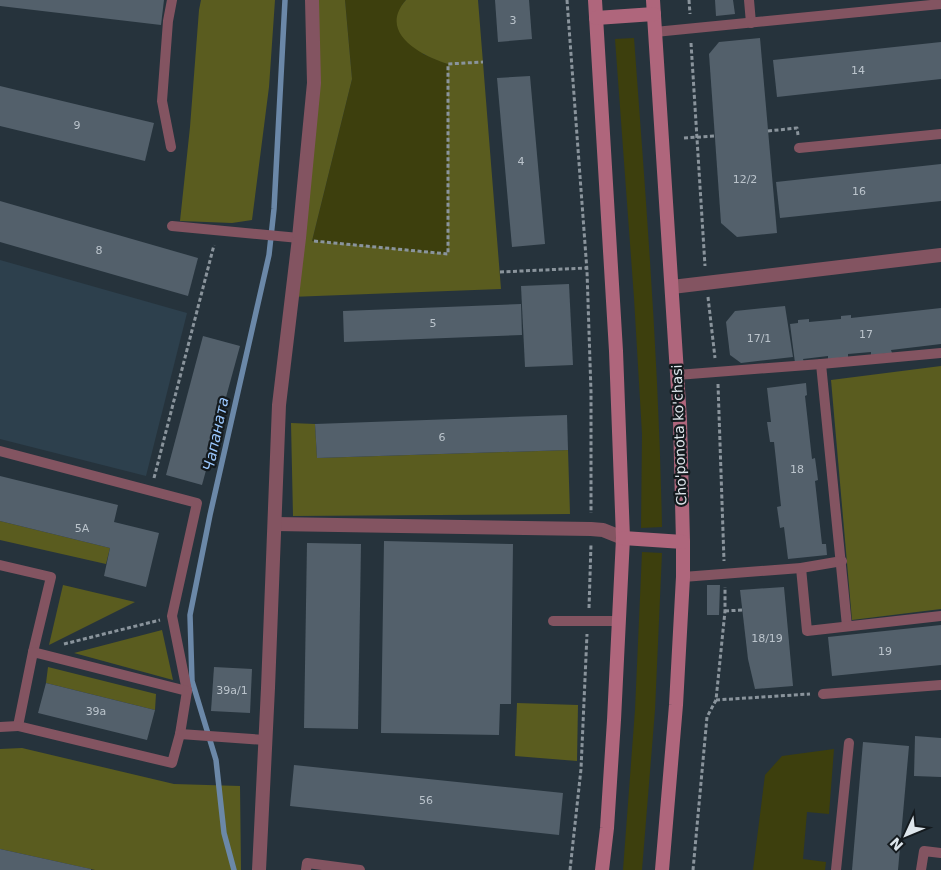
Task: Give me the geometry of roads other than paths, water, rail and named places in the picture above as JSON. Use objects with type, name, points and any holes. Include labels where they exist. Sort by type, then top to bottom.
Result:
[{"type":"main road","points":[[595,0],[616,351],[623,538],[608,818],[602,870]]},
{"type":"main road","points":[[596,18],[653,7]]},
{"type":"main road","name":"Cho'ponota ko'chasi","points":[[653,7],[680,420],[683,542],[683,577],[676,705],[662,870]]},
{"type":"main road","points":[[623,538],[683,542]]},
{"type":"street","points":[[259,870],[275,524],[278,405],[299,238],[314,83],[312,0]]},
{"type":"street","points":[[672,288],[941,255]]},
{"type":"street","points":[[275,524],[592,529],[603,530],[623,538]]},
{"type":"lane","points":[[171,147],[162,101],[168,21],[172,0]]},
{"type":"lane","points":[[749,0],[751,23]]},
{"type":"lane","points":[[655,32],[941,4]]},
{"type":"lane","points":[[799,148],[941,134]]},
{"type":"lane","points":[[172,226],[299,238]]},
{"type":"lane","points":[[677,375],[941,353]]},
{"type":"lane","points":[[821,364],[848,626]]},
{"type":"lane","points":[[0,451],[197,503],[172,616],[187,691],[180,734],[172,763],[18,726],[0,727]]},
{"type":"lane","points":[[683,577],[801,568],[842,561]]},
{"type":"lane","points":[[0,565],[51,577],[18,726]]},
{"type":"lane","points":[[801,568],[807,631],[941,616]]},
{"type":"lane","points":[[553,620],[619,622]]},
{"type":"lane","points":[[33,652],[187,691]]},
{"type":"lane","points":[[823,694],[941,685]]},
{"type":"lane","points":[[180,734],[265,740]]},
{"type":"lane","points":[[836,870],[849,743]]},
{"type":"lane","points":[[921,870],[924,851],[941,853]]},
{"type":"lane","points":[[306,870],[307,863],[360,870]]},
{"type":"waterway","name":"Чапаната","points":[[234,870],[224,833],[216,760],[192,681],[190,615],[210,515],[269,255],[274,209],[285,0]]}]
